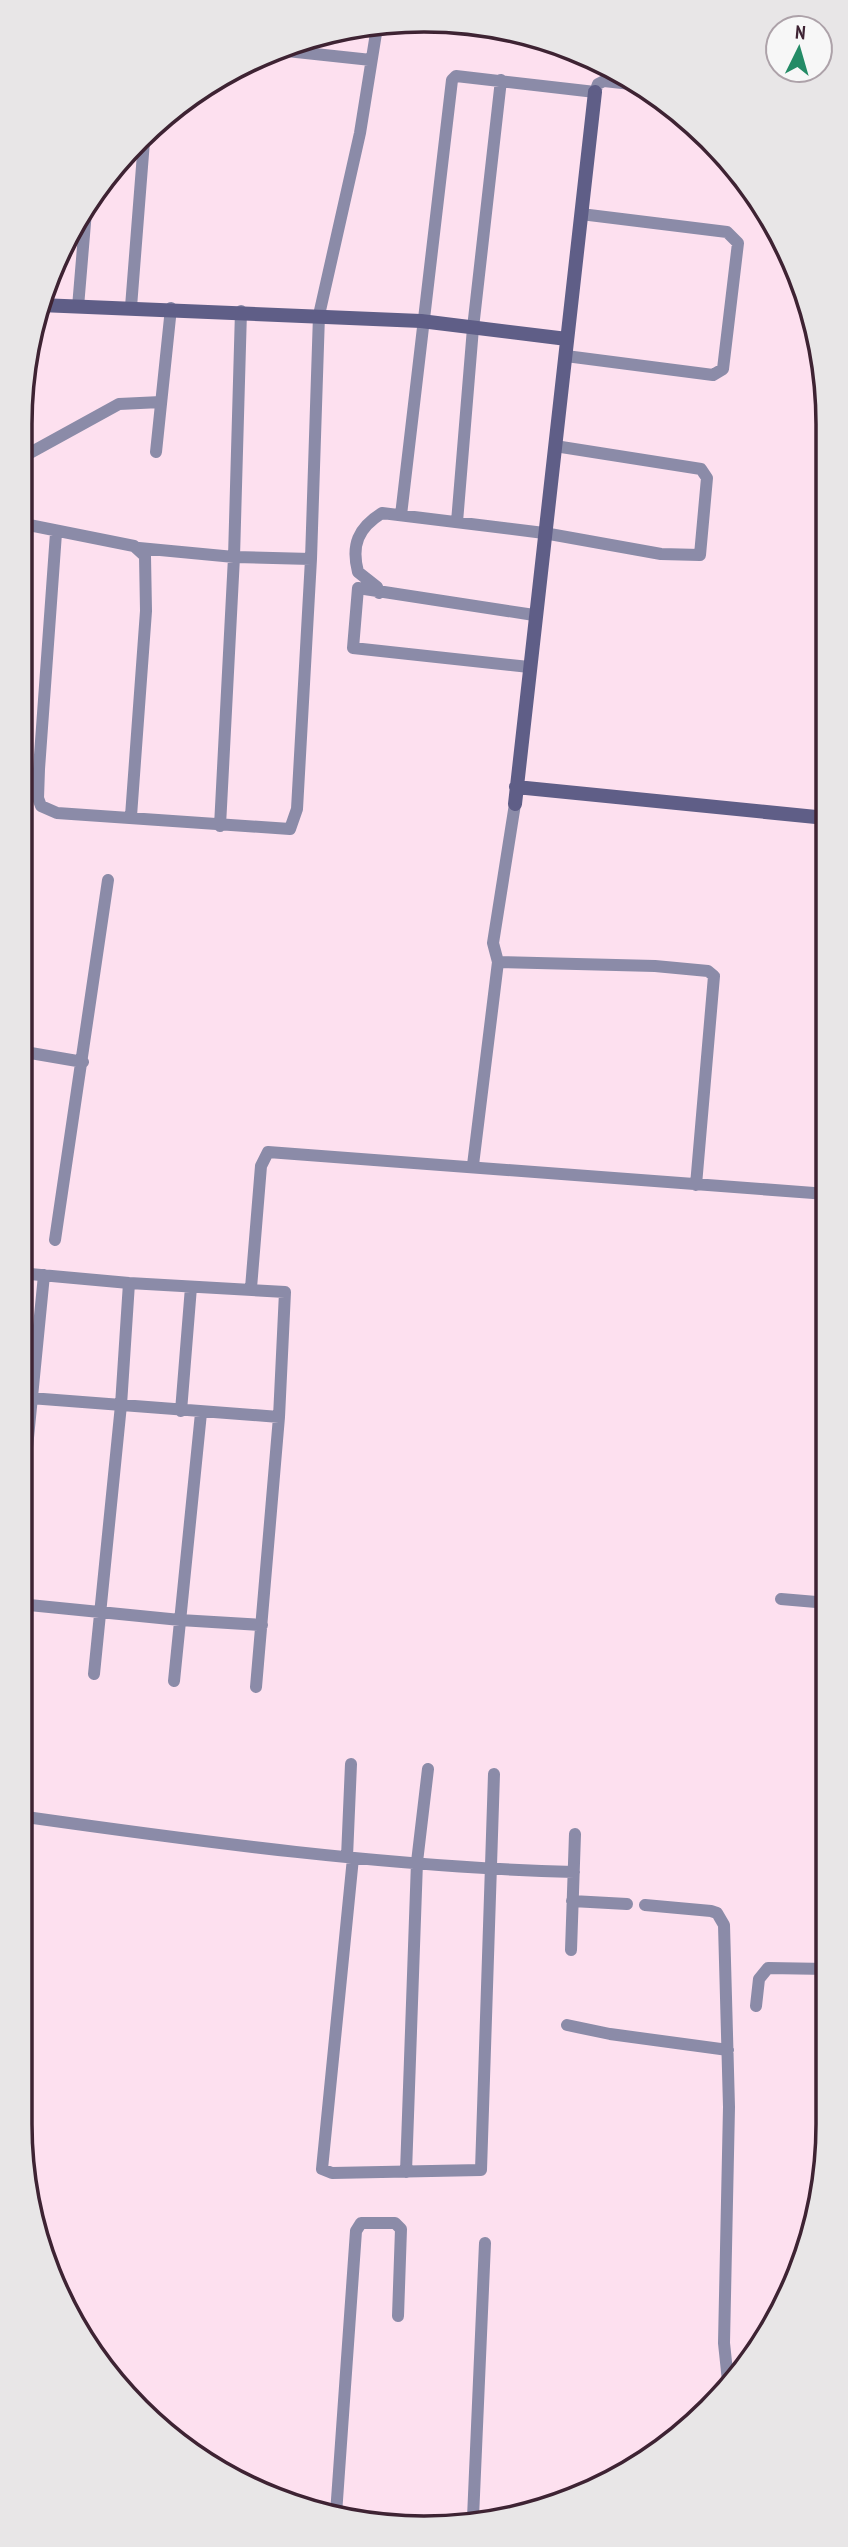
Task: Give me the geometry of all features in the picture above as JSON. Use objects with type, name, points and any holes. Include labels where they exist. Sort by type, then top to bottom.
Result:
[{"type":"street","points":[[56,533],[38,798],[45,808],[57,813],[131,816],[285,831],[293,826],[297,809],[311,559],[319,315],[360,132],[376,35]]},
{"type":"street","points":[[298,52],[371,60]]},
{"type":"street","points":[[401,515],[421,321],[452,80],[456,76],[595,92]]},
{"type":"street","points":[[457,522],[473,328],[501,80]]},
{"type":"street","points":[[473,1165],[498,961],[493,943],[515,804],[534,615],[595,92],[600,82],[619,83]]},
{"type":"street","points":[[131,307],[143,149]]},
{"type":"street","points":[[566,356],[713,375],[720,373],[723,369],[738,243],[727,232],[581,214]]},
{"type":"street","points":[[78,307],[85,227]]},
{"type":"street","points":[[50,306],[170,308],[421,321],[567,339]]},
{"type":"street","points":[[156,452],[170,308]]},
{"type":"street","points":[[220,825],[234,557],[241,311]]},
{"type":"street","points":[[32,452],[118,404],[161,402]]},
{"type":"street","points":[[379,593],[377,587],[358,572],[354,548],[363,527],[382,513],[544,533],[661,554],[700,555],[707,478],[701,469],[555,446]]},
{"type":"street","points":[[32,527],[139,548],[234,557],[311,559]]},
{"type":"street","points":[[131,816],[146,611],[147,570],[145,556],[139,548]]},
{"type":"street","points":[[529,667],[353,648],[358,589],[534,615]]},
{"type":"street","points":[[516,787],[816,817]]},
{"type":"street","points":[[55,1240],[108,880]]},
{"type":"street","points":[[498,961],[655,966],[708,971],[714,976],[696,1185]]},
{"type":"street","points":[[32,1053],[83,1062]]},
{"type":"street","points":[[251,1289],[261,1167],[268,1152],[473,1165],[816,1193]]},
{"type":"street","points":[[32,1274],[191,1287],[281,1290],[287,1297],[256,1687]]},
{"type":"street","points":[[32,1380],[44,1275]]},
{"type":"street","points":[[94,1674],[98,1612],[121,1405],[129,1283]]},
{"type":"street","points":[[181,1411],[191,1287]]},
{"type":"street","points":[[32,1398],[279,1417]]},
{"type":"street","points":[[174,1681],[201,1413]]},
{"type":"street","points":[[781,1599],[816,1602]]},
{"type":"street","points":[[32,1605],[262,1625]]},
{"type":"street","points":[[351,1763],[350,1857],[322,2169],[332,2173],[477,2172],[482,2167],[494,1774]]},
{"type":"street","points":[[406,2172],[417,1862],[428,1769]]},
{"type":"street","points":[[32,1818],[350,1857],[491,1870],[573,1872]]},
{"type":"street","points":[[571,1950],[575,1833]]},
{"type":"street","points":[[572,1901],[627,1904]]},
{"type":"street","points":[[645,1905],[711,1911],[722,1918],[729,2050],[724,2343],[727,2372]]},
{"type":"street","points":[[756,2006],[759,1979],[768,1968],[816,1969]]},
{"type":"street","points":[[567,2025],[610,2034],[729,2050]]},
{"type":"street","points":[[337,2506],[356,2231],[361,2223],[395,2223],[401,2229],[398,2316]]},
{"type":"street","points":[[473,2512],[485,2244]]}]
